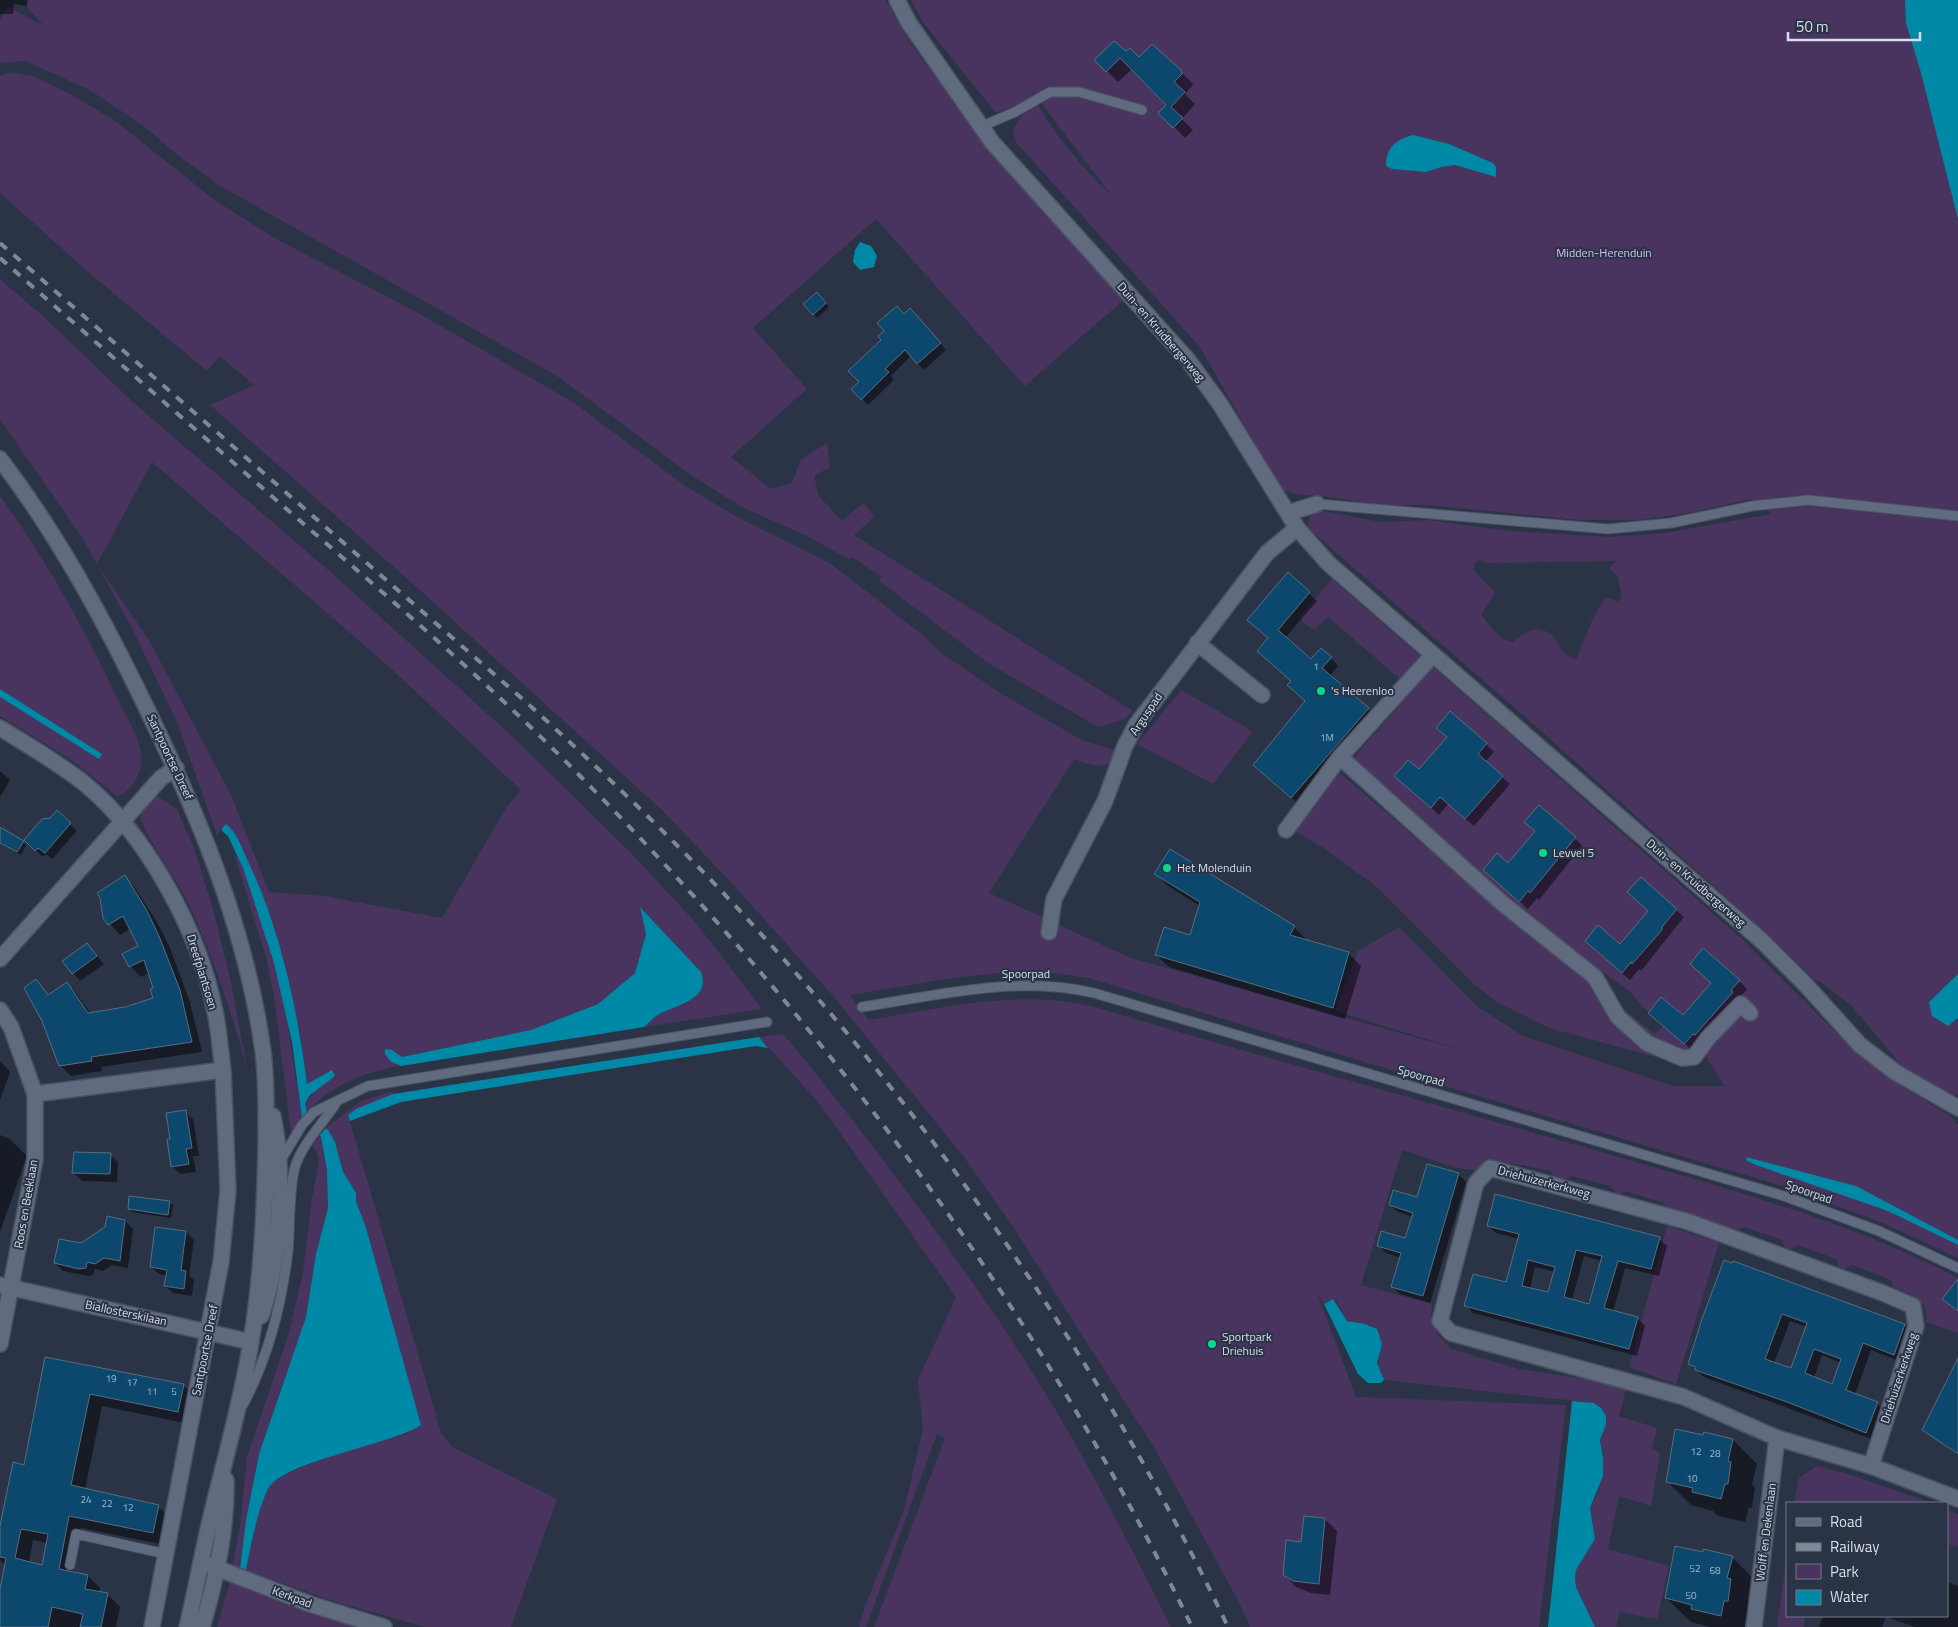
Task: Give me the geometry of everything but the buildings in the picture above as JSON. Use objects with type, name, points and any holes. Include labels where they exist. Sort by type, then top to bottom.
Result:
[{"type":"street","name":"Duin- en Kruidbergerweg","points":[[897,0],[909,23],[992,142],[1188,360],[1220,404],[1297,528],[1328,562],[1432,656],[1762,941],[1805,984],[1860,1045],[1895,1072],[1958,1108]]},
{"type":"street","name":"Santpoortse Dreef","points":[[0,460],[42,518],[84,589],[124,660],[176,768],[230,901],[247,970],[262,1049],[266,1085],[266,1190],[251,1342],[225,1466],[187,1627]]},
{"type":"street","points":[[1288,513],[1317,504]]},
{"type":"street","name":"Arguspad","points":[[1049,932],[1054,899],[1105,801],[1125,746],[1136,725],[1267,554],[1297,528]]},
{"type":"street","points":[[1197,643],[1262,695]]},
{"type":"street","points":[[1286,830],[1340,757],[1432,656]]},
{"type":"street","name":"Dreefplantsoen","points":[[0,728],[41,753],[86,785],[143,846],[193,935],[214,1006],[223,1070]]},
{"type":"street","points":[[1340,757],[1502,903],[1595,977],[1618,1017],[1647,1043],[1660,1050],[1689,1059],[1694,1057],[1708,1038],[1741,1004],[1750,1013]]},
{"type":"street","points":[[0,959],[123,823],[161,778],[176,768]]},
{"type":"street","name":"Roos en Beeklaan","points":[[0,1010],[11,1027],[34,1094],[35,1159],[6,1287],[0,1344]]},
{"type":"street","points":[[34,1094],[223,1070]]},
{"type":"street","name":"Santpoortse Dreef","points":[[152,1627],[221,1262],[228,1190],[223,1070]]},
{"type":"street","name":"Santpoortse Dreef","points":[[251,1342],[262,1312],[273,1266],[279,1164],[276,1129],[266,1085]]},
{"type":"street","name":"Driehuizerkerkweg","points":[[1871,1466],[1916,1326],[1913,1306],[1883,1293],[1689,1222],[1490,1168],[1476,1183],[1440,1321],[1451,1333],[1684,1397],[1777,1438],[1871,1466],[1958,1499]]},
{"type":"street","name":"Biallosterskilaan","points":[[6,1287],[251,1342]]},
{"type":"street","name":"Wolff en Dekenlaan","points":[[1754,1627],[1777,1438]]},
{"type":"street","name":"Santpoortse Dreef","points":[[202,1627],[223,1535],[227,1502],[225,1466]]},
{"type":"street","name":"Kerkpad","points":[[201,1562],[310,1604],[384,1627]]},
{"type":"lane","points":[[987,124],[1015,112],[1050,92],[1079,92],[1142,110]]},
{"type":"lane","points":[[1317,504],[1608,529],[1671,523],[1752,506],[1808,500],[1958,516]]},
{"type":"lane","name":"Spoorpad","points":[[862,1007],[1014,985],[1054,986],[1094,993],[1790,1198],[1879,1231],[1958,1268]]},
{"type":"lane","points":[[266,1190],[302,1125],[314,1112],[358,1090],[382,1083],[767,1022]]},
{"type":"lane","points":[[234,1422],[255,1383],[277,1312],[285,1276],[295,1169],[312,1134],[324,1121],[336,1102]]},
{"type":"lane","points":[[70,1565],[76,1534],[166,1554]]},
{"type":"green space","points":[[24,0],[886,0],[914,48],[948,92],[1029,187],[1128,296],[1025,386],[876,219],[753,328],[807,389],[731,457],[771,489],[792,483],[801,459],[827,443],[830,467],[814,476],[819,496],[842,521],[864,502],[874,517],[854,535],[1133,711],[1123,720],[1098,727],[988,663],[879,581],[882,577],[852,557],[850,560],[807,536],[742,507],[691,475],[557,376],[224,188],[180,157],[145,127],[88,89],[25,61],[0,63],[0,20],[8,7],[44,26],[28,9]]},
{"type":"green space","name":"Midden-Herenduin","points":[[911,0],[1958,0],[1958,974],[1929,1002],[1948,1026],[1958,1018],[1958,1095],[1953,1095],[1905,1070],[1851,1005],[1818,980],[1816,981],[1778,944],[1548,737],[1308,528],[1309,517],[1318,510],[1381,522],[1428,520],[1511,531],[1610,537],[1664,533],[1772,514],[1751,499],[1694,512],[1640,520],[1579,520],[1428,505],[1378,505],[1331,497],[1296,494],[1281,490],[1200,347],[1016,142],[1013,129],[1027,108],[1023,103],[996,113],[924,24]],"holes":[[[1032,91],[1111,195],[1090,174],[1055,132]],[[1480,560],[1486,563],[1616,561],[1609,568],[1617,575],[1622,596],[1618,603],[1613,599],[1605,598],[1593,618],[1576,660],[1562,651],[1557,640],[1543,630],[1528,631],[1513,642],[1503,638],[1495,631],[1481,614],[1495,593],[1474,570],[1475,563]]]},
{"type":"green space","points":[[11,72],[33,76],[72,95],[114,120],[216,201],[278,240],[411,309],[573,402],[684,485],[735,516],[831,564],[923,635],[940,652],[1000,693],[1082,740],[1123,753],[1112,763],[1101,766],[1074,759],[989,893],[1131,958],[1472,1053],[1335,1011],[1358,951],[1399,927],[1478,1007],[1523,1036],[1673,1086],[1725,1086],[1703,1052],[1695,1065],[1670,1061],[1549,1028],[1497,1002],[1474,984],[1376,886],[1322,847],[1292,829],[1340,773],[1519,927],[1655,1034],[1665,1024],[1646,1010],[1630,992],[1520,910],[1351,761],[1433,667],[1742,939],[1858,1054],[1906,1089],[1950,1116],[1958,1125],[1958,1258],[1883,1223],[1786,1187],[1089,978],[1029,972],[999,973],[939,980],[850,995],[869,1020],[983,1002],[1041,1000],[1069,1002],[1098,1008],[1608,1154],[1786,1207],[1873,1239],[1916,1257],[1958,1278],[1958,1333],[1926,1322],[1925,1308],[1922,1303],[1912,1295],[1893,1287],[1891,1280],[1852,1265],[1845,1269],[1839,1267],[1836,1259],[1798,1245],[1791,1249],[1785,1248],[1782,1240],[1744,1227],[1736,1231],[1667,1209],[1664,1203],[1625,1191],[1618,1195],[1610,1186],[1571,1176],[1565,1181],[1555,1179],[1551,1171],[1511,1163],[1499,1169],[1486,1171],[1472,1170],[1402,1150],[1361,1285],[1432,1304],[1431,1317],[1438,1335],[1451,1349],[1519,1369],[1599,1381],[1626,1389],[1619,1416],[1657,1428],[1652,1449],[1660,1454],[1651,1506],[1619,1496],[1608,1549],[1669,1566],[1657,1619],[1620,1612],[1616,1627],[1595,1627],[1576,1587],[1576,1570],[1595,1539],[1590,1508],[1598,1492],[1603,1459],[1600,1440],[1603,1435],[1594,1403],[1384,1380],[1377,1367],[1380,1351],[1372,1326],[1347,1321],[1336,1301],[1333,1299],[1324,1304],[1317,1293],[1356,1397],[1566,1405],[1539,1627],[1250,1627],[1239,1602],[1155,1449],[1011,1224],[964,1157],[834,997],[728,879],[662,810],[412,583],[210,405],[254,385],[220,356],[207,371],[88,272],[0,193],[0,76]]},
{"type":"green space","points":[[0,279],[46,319],[134,403],[335,576],[512,736],[634,856],[696,923],[762,1009],[644,1027],[656,1016],[696,996],[701,990],[703,982],[701,972],[641,908],[646,934],[635,973],[598,1004],[531,1030],[402,1057],[392,1050],[391,1062],[401,1066],[375,1071],[351,1080],[327,1094],[307,1112],[305,1103],[332,1070],[307,1085],[300,1034],[265,902],[239,842],[234,832],[224,825],[217,835],[177,722],[131,626],[83,539],[0,419]],"holes":[[[152,462],[385,663],[521,790],[506,808],[442,918],[325,896],[269,892],[231,795],[149,640],[97,564]]]},
{"type":"green space","points":[[0,496],[64,595],[92,647],[137,740],[141,756],[138,774],[130,787],[118,797],[73,761],[0,716],[0,697],[102,754],[0,689]]},
{"type":"green space","points":[[1332,579],[1420,656],[1400,679],[1328,617],[1314,630],[1303,622],[1300,616]]},
{"type":"green space","points":[[1181,690],[1246,727],[1252,733],[1213,784],[1137,744]]},
{"type":"green space","points":[[157,796],[177,809],[194,848],[213,909],[231,982],[247,1068],[221,983],[205,942],[187,901],[142,822],[140,811],[144,805]]},
{"type":"green space","points":[[235,856],[238,857],[243,868],[274,963],[284,1001],[302,1118],[291,1132],[274,996],[266,957]]},
{"type":"green space","points":[[783,1034],[831,1092],[903,1186],[1003,1327],[1071,1436],[1171,1627],[874,1627],[945,1438],[937,1434],[866,1627],[859,1627],[865,1606],[904,1510],[923,1429],[918,1380],[956,1297],[819,1103],[759,1037]]},
{"type":"green space","points":[[393,1091],[390,1097],[356,1109],[348,1115],[441,1433],[452,1447],[557,1499],[511,1627],[425,1627],[333,1601],[246,1570],[264,1496],[268,1488],[277,1480],[311,1463],[333,1455],[407,1434],[366,1228],[356,1201],[356,1193],[343,1172],[335,1142],[326,1128],[361,1101]]},
{"type":"green space","points":[[320,1135],[327,1170],[328,1208],[316,1254],[306,1317],[259,1454],[246,1520],[239,1573],[232,1568],[240,1527],[247,1457],[289,1333],[303,1272],[312,1198],[319,1161],[316,1150],[312,1146]]},
{"type":"green space","points":[[1667,1226],[1719,1243],[1676,1384],[1629,1367]]},
{"type":"green space","points":[[1817,1466],[1848,1474],[1929,1502],[1794,1502],[1799,1478]]},
{"type":"green space","points":[[1948,1510],[1958,1514],[1958,1547],[1948,1544]]},
{"type":"green space","points":[[1786,1563],[1786,1617],[1805,1617],[1804,1627],[1777,1627]]},
{"type":"green space","points":[[230,1582],[361,1627],[217,1627]]},
{"type":"water","points":[[1905,0],[1958,0],[1958,219],[1921,73],[1906,23]]},
{"type":"water","points":[[1413,135],[1449,144],[1493,163],[1496,167],[1496,177],[1455,165],[1426,172],[1392,169],[1386,166],[1386,159],[1393,145]]},
{"type":"water","points":[[860,242],[871,246],[877,256],[874,267],[860,270],[853,262],[855,250]]},
{"type":"water","points":[[0,689],[102,754],[99,759],[0,697]]},
{"type":"water","points":[[226,824],[230,827],[242,848],[258,884],[278,939],[298,1026],[307,1084],[332,1070],[335,1076],[310,1095],[305,1103],[307,1112],[328,1130],[335,1142],[343,1172],[356,1193],[356,1201],[366,1228],[421,1425],[387,1440],[315,1462],[278,1479],[268,1489],[261,1508],[246,1570],[240,1568],[246,1520],[259,1454],[306,1317],[316,1254],[328,1208],[327,1170],[321,1137],[302,1118],[292,1042],[274,963],[243,868],[228,836],[222,831]]},
{"type":"water","points":[[640,907],[701,972],[703,982],[701,990],[696,996],[656,1016],[644,1027],[401,1066],[391,1062],[385,1054],[385,1049],[392,1050],[402,1057],[531,1030],[598,1004],[635,973],[646,934]]},
{"type":"water","points":[[1958,974],[1958,1018],[1948,1026],[1932,1016],[1929,1002]]},
{"type":"water","points":[[759,1037],[768,1048],[756,1046],[401,1102],[350,1121],[348,1115],[356,1109],[393,1094]]},
{"type":"water","points":[[1746,1157],[1856,1186],[1958,1240],[1958,1245],[1888,1211],[1756,1165],[1747,1161]]},
{"type":"water","points":[[1333,1299],[1347,1321],[1365,1324],[1377,1329],[1382,1344],[1377,1363],[1384,1380],[1381,1383],[1368,1383],[1358,1374],[1324,1304]]},
{"type":"water","points":[[1572,1401],[1594,1403],[1601,1408],[1606,1416],[1606,1425],[1600,1440],[1603,1476],[1590,1508],[1595,1539],[1576,1570],[1575,1578],[1576,1587],[1595,1627],[1548,1627]]},
{"type":"pier","points":[[309,1110],[328,1126],[318,1137],[300,1120]]},
{"type":"railway","points":[[0,243],[526,702],[642,810],[752,924],[890,1086],[1016,1258],[1074,1347],[1129,1439],[1180,1532],[1228,1627]]},
{"type":"railway","points":[[0,258],[479,678],[583,779],[673,874],[760,972],[843,1073],[922,1178],[997,1286],[1067,1396],[1132,1510],[1192,1627]]},
{"type":"place","name":"'s Heerenloo","points":[[1321,691]]},
{"type":"place","name":"Levvel 5","points":[[1543,853]]},
{"type":"place","name":"Het Molenduin","points":[[1167,868]]},
{"type":"place","name":"Sportpark Driehuis","points":[[1212,1344]]}]
